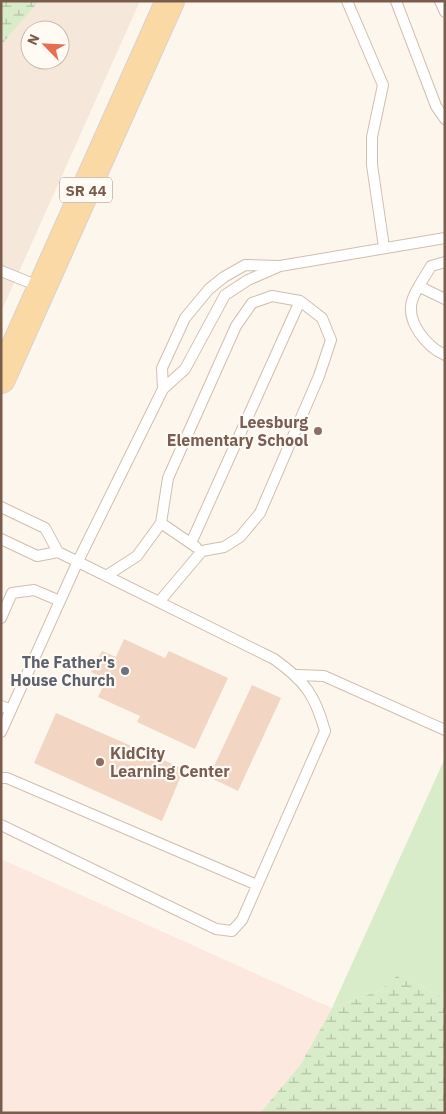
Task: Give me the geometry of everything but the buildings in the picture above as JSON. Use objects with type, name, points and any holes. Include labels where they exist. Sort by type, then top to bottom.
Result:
[{"type":"main road","name":"SR 44","points":[[1,379],[12,345],[42,287],[170,1]]},
{"type":"lane","points":[[347,1],[383,85],[372,137],[372,165],[384,247]]},
{"type":"lane","points":[[396,1],[436,106],[445,118]]},
{"type":"lane","points":[[440,1],[445,12]]},
{"type":"lane","points":[[163,389],[162,368],[185,318],[209,290],[224,277],[245,265],[280,266],[445,238]]},
{"type":"lane","points":[[445,262],[431,266],[411,302],[415,329],[436,351],[445,354]]},
{"type":"lane","points":[[1,732],[6,708],[163,389],[184,369],[225,295],[248,280],[280,266]]},
{"type":"lane","points":[[1,271],[42,287]]},
{"type":"lane","points":[[420,287],[445,299]]},
{"type":"lane","points":[[106,576],[137,556],[161,523],[168,478],[236,326],[252,303],[272,296],[300,301],[322,318],[331,340],[319,376],[260,513],[240,537],[224,547],[202,551],[159,602]]},
{"type":"lane","points":[[190,543],[300,301]]},
{"type":"lane","points":[[1,507],[45,528],[58,552],[274,659],[297,675],[319,709],[325,731],[242,920],[232,931],[216,930],[1,825]]},
{"type":"lane","points":[[161,523],[202,551]]},
{"type":"lane","points":[[1,539],[37,556],[58,552]]},
{"type":"lane","points":[[1,618],[12,593],[34,590],[60,601]]},
{"type":"lane","points":[[297,675],[324,676],[445,730]]},
{"type":"lane","points":[[1,778],[7,778],[257,885]]},
{"type":"shaded area","points":[[39,1],[140,1],[1,312],[1,44],[20,22],[20,70],[70,70],[70,20],[22,20]]},
{"type":"shaded area","points":[[1,859],[332,1008],[301,1064],[260,1113],[1,1113]]},
{"type":"green space","points":[[1,1],[39,1],[23,20],[20,20],[20,23],[1,44]]},
{"type":"green space","points":[[445,758],[445,998],[399,974],[381,990],[332,1008]]},
{"type":"green space","points":[[399,974],[445,998],[445,1113],[260,1113],[301,1064],[332,1008],[381,990]]},
{"type":"place","name":"Leesburg Elementary School","points":[[318,431]]},
{"type":"place","name":"The Father's House Church","points":[[125,671]]},
{"type":"place","name":"KidCity Learning Center","points":[[100,762]]}]
